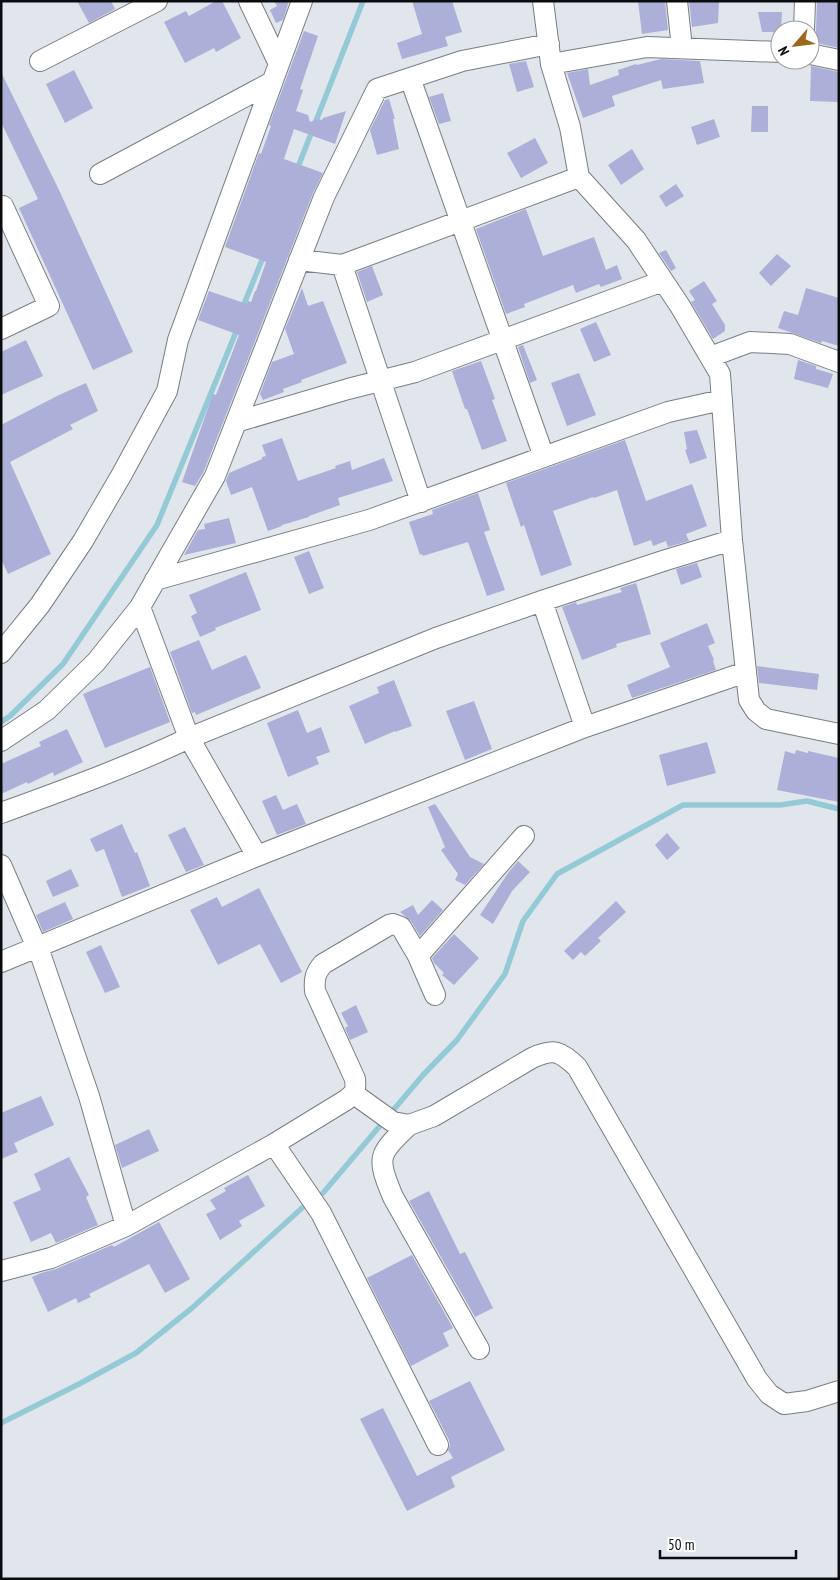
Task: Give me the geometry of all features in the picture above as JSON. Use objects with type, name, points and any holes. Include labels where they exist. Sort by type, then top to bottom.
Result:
[{"type":"street","points":[[40,61],[157,1]]},
{"type":"street","points":[[249,1],[279,64]]},
{"type":"street","points":[[1,653],[40,605],[83,541],[167,391],[178,340],[302,1]]},
{"type":"street","points":[[543,1],[550,64],[570,127],[579,177],[636,240],[680,306],[720,374],[732,540],[749,700],[756,711],[766,719],[837,728]]},
{"type":"street","points":[[677,1],[682,48]]},
{"type":"street","points":[[804,20],[805,1]]},
{"type":"street","points":[[1,741],[47,710],[96,662],[140,607],[156,580],[215,476],[324,197],[377,89],[462,61],[549,44]]},
{"type":"street","points":[[550,64],[647,47],[770,52]]},
{"type":"street","points":[[820,56],[839,60]]},
{"type":"street","points":[[410,78],[544,457]]},
{"type":"street","points":[[100,174],[272,82]]},
{"type":"street","points":[[299,260],[342,265],[579,177]]},
{"type":"street","points":[[1,329],[49,306],[2,205]]},
{"type":"street","points":[[342,265],[421,502]]},
{"type":"street","points":[[236,422],[415,372],[664,281]]},
{"type":"street","points":[[710,357],[750,342],[790,344],[839,362]]},
{"type":"street","points":[[156,580],[369,520],[668,412],[722,400]]},
{"type":"street","points":[[1,813],[114,771],[189,738],[436,638],[542,600],[732,540]]},
{"type":"street","points":[[542,600],[584,727]]},
{"type":"street","points":[[140,607],[189,738],[257,856]]},
{"type":"street","points":[[1,962],[257,856],[584,727],[746,672]]},
{"type":"street","points":[[418,956],[524,836]]},
{"type":"street","points":[[1,865],[38,947],[89,1096],[126,1226]]},
{"type":"street","points":[[2,1270],[51,1258],[126,1226],[274,1144],[354,1094],[356,1088],[355,1079],[315,991],[314,979],[317,972],[323,964],[332,958],[393,924],[400,927],[418,956],[435,995]]},
{"type":"street","points":[[479,1349],[398,1205],[386,1179],[382,1165],[382,1155],[401,1124],[434,1116],[532,1058],[544,1052],[556,1052],[566,1057],[577,1067],[757,1379],[769,1394],[784,1404],[807,1401],[839,1391]]},
{"type":"street","points":[[354,1094],[401,1124]]},
{"type":"street","points":[[274,1144],[321,1213],[438,1445]]},
{"type":"building","points":[[77,1],[111,1],[115,9],[89,23]]},
{"type":"building","points":[[216,1],[222,1],[241,38],[216,52],[214,48],[185,63],[164,22],[186,11],[189,16]]},
{"type":"building","points":[[274,1],[289,1],[283,20],[276,23],[270,10],[277,6]]},
{"type":"building","points":[[412,1],[452,1],[462,32],[445,37],[448,46],[402,59],[397,43],[422,34]]},
{"type":"building","points":[[638,1],[665,1],[668,30],[642,34]]},
{"type":"building","points":[[689,1],[719,1],[718,23],[692,27]]},
{"type":"building","points":[[817,1],[839,1],[839,48],[820,44],[820,20],[816,20]]},
{"type":"building","points":[[758,12],[782,12],[782,20],[770,20],[770,32],[762,32]]},
{"type":"building","points":[[304,31],[318,36],[300,89],[303,90],[296,111],[308,115],[310,122],[322,120],[323,118],[346,111],[335,144],[294,129],[284,159],[323,173],[313,193],[204,471],[195,486],[182,482],[213,394],[216,395],[239,335],[198,320],[209,291],[247,304],[248,301],[251,302],[256,291],[266,262],[225,247],[259,153],[261,154],[271,126],[269,125]]},
{"type":"building","points":[[661,59],[700,61],[704,83],[663,89],[661,80],[612,96],[615,106],[583,118],[567,73],[588,69],[590,85],[619,75],[618,70]]},
{"type":"building","points":[[526,61],[534,87],[517,92],[509,64]]},
{"type":"building","points":[[820,68],[839,72],[839,102],[810,101],[811,70],[820,70]]},
{"type":"building","points":[[74,70],[93,108],[65,123],[46,84]]},
{"type":"building","points":[[1,72],[59,190],[133,352],[93,370],[19,208],[38,199],[1,122]]},
{"type":"building","points":[[443,93],[451,121],[439,124],[429,97]]},
{"type":"building","points":[[389,99],[395,119],[393,119],[399,149],[377,155],[370,130],[385,100]]},
{"type":"building","points":[[752,106],[768,106],[768,132],[751,132]]},
{"type":"building","points":[[714,119],[720,137],[697,145],[691,127]]},
{"type":"building","points":[[535,138],[548,163],[521,178],[507,153]]},
{"type":"building","points":[[632,149],[644,169],[621,185],[608,165]]},
{"type":"building","points":[[676,184],[684,196],[666,207],[659,196]]},
{"type":"building","points":[[526,209],[543,256],[594,237],[606,270],[617,265],[622,279],[601,287],[599,284],[576,293],[573,285],[524,304],[525,307],[506,314],[476,229]]},
{"type":"building","points":[[666,250],[676,268],[671,271],[659,253]]},
{"type":"building","points":[[777,254],[791,266],[771,286],[759,273]]},
{"type":"building","points":[[372,266],[383,295],[367,302],[357,272]]},
{"type":"building","points":[[704,281],[717,301],[712,304],[725,325],[725,331],[713,339],[691,302],[695,300],[689,291]]},
{"type":"building","points":[[302,288],[308,306],[323,301],[347,363],[301,380],[302,382],[283,389],[284,392],[263,400],[260,394],[272,362],[294,354],[285,329]]},
{"type":"building","points":[[806,288],[839,298],[839,346],[822,341],[821,343],[778,328],[784,311],[798,315]]},
{"type":"building","points":[[596,322],[611,355],[594,362],[580,329]]},
{"type":"building","points":[[26,340],[43,376],[1,395],[1,352]]},
{"type":"building","points":[[523,345],[537,380],[530,383],[518,347]]},
{"type":"building","points":[[798,360],[816,366],[816,369],[833,374],[828,388],[794,379]]},
{"type":"building","points":[[481,361],[495,399],[492,400],[507,441],[482,450],[452,371]]},
{"type":"building","points":[[579,373],[596,415],[567,426],[551,383]]},
{"type":"building","points":[[86,383],[98,411],[70,425],[73,429],[10,462],[51,554],[8,574],[1,559],[1,425]]},
{"type":"building","points":[[697,430],[707,458],[690,464],[685,450],[687,449],[684,432]]},
{"type":"building","points":[[282,438],[298,481],[336,468],[335,466],[350,461],[352,470],[384,458],[393,481],[338,498],[340,505],[268,531],[252,487],[231,495],[226,481],[229,473],[266,456],[262,445]]},
{"type":"building","points":[[625,440],[646,501],[692,484],[707,526],[686,534],[689,541],[668,547],[666,541],[653,546],[651,540],[634,546],[617,490],[593,497],[553,511],[572,565],[541,576],[524,525],[521,527],[506,483]]},
{"type":"building","points":[[478,493],[490,530],[484,532],[505,590],[487,596],[468,542],[423,556],[422,554],[420,555],[409,522],[433,514],[432,510]]},
{"type":"building","points":[[229,518],[236,543],[184,555],[198,530],[205,529],[204,524]]},
{"type":"building","points":[[309,551],[324,588],[309,594],[294,557]]},
{"type":"building","points":[[697,563],[702,577],[681,585],[676,569]]},
{"type":"building","points":[[246,572],[261,610],[215,628],[216,630],[200,637],[191,616],[197,613],[189,595]]},
{"type":"building","points":[[636,583],[651,634],[616,644],[617,647],[582,660],[562,607],[576,602],[577,605],[622,592],[620,588]]},
{"type":"building","points":[[707,623],[715,643],[708,646],[716,670],[632,698],[627,685],[670,667],[660,643]]},
{"type":"building","points":[[199,640],[212,670],[246,655],[261,688],[196,715],[195,712],[192,713],[170,652]]},
{"type":"building","points":[[757,666],[819,674],[817,690],[759,683]]},
{"type":"building","points":[[150,667],[170,722],[105,748],[83,694]]},
{"type":"building","points":[[394,680],[412,726],[365,744],[349,706],[379,693],[377,687]]},
{"type":"building","points":[[474,701],[492,749],[465,760],[446,711]]},
{"type":"building","points":[[298,710],[307,733],[321,727],[330,752],[316,757],[319,764],[288,777],[267,723]]},
{"type":"building","points":[[67,729],[83,762],[54,776],[53,772],[1,794],[1,764],[41,746],[39,742]]},
{"type":"building","points":[[707,742],[716,773],[667,786],[659,755]]},
{"type":"building","points":[[796,750],[839,758],[839,802],[777,790],[785,751],[795,754]]},
{"type":"building","points":[[276,795],[283,810],[297,804],[306,824],[277,835],[262,801]]},
{"type":"building","points":[[435,804],[470,857],[484,864],[465,885],[455,880],[458,874],[441,850],[445,847],[428,807]]},
{"type":"building","points":[[122,824],[135,853],[137,852],[150,886],[122,897],[104,849],[96,852],[90,839]]},
{"type":"building","points":[[185,827],[204,865],[186,872],[168,835]]},
{"type":"building","points":[[667,833],[680,848],[667,860],[655,845]]},
{"type":"building","points":[[518,861],[530,872],[512,891],[493,924],[480,915]]},
{"type":"building","points":[[71,869],[79,886],[53,897],[46,881]]},
{"type":"building","points":[[259,888],[302,972],[281,983],[260,944],[218,965],[190,910],[217,897],[222,907]]},
{"type":"building","points":[[432,900],[443,910],[420,936],[411,921],[400,912],[413,905],[418,915]]},
{"type":"building","points":[[616,901],[626,912],[598,938],[601,941],[585,956],[581,952],[573,960],[564,951]]},
{"type":"building","points":[[65,902],[73,919],[43,932],[36,915]]},
{"type":"building","points":[[454,934],[479,958],[454,985],[442,975],[444,973],[434,963],[432,958]]},
{"type":"building","points":[[101,945],[120,987],[105,993],[86,952]]},
{"type":"building","points":[[356,1005],[368,1032],[350,1040],[345,1028],[348,1026],[341,1013]]},
{"type":"building","points":[[41,1096],[54,1125],[14,1143],[18,1152],[1,1159],[1,1113]]},
{"type":"building","points":[[149,1129],[159,1151],[122,1168],[115,1145]]},
{"type":"building","points":[[69,1157],[89,1195],[86,1197],[98,1225],[56,1243],[51,1233],[31,1242],[13,1202],[41,1190],[34,1174]]},
{"type":"building","points":[[248,1175],[265,1206],[239,1221],[242,1226],[220,1240],[206,1214],[216,1209],[210,1200],[226,1191],[224,1188]]},
{"type":"building","points":[[429,1191],[460,1254],[465,1252],[493,1308],[475,1317],[409,1201]]},
{"type":"building","points":[[159,1222],[190,1279],[165,1293],[149,1264],[89,1294],[91,1297],[78,1303],[76,1298],[48,1312],[32,1277],[112,1245],[114,1247]]},
{"type":"building","points":[[412,1255],[453,1328],[443,1333],[449,1346],[411,1366],[367,1278]]},
{"type":"building","points":[[470,1381],[505,1450],[451,1477],[455,1487],[407,1511],[360,1419],[383,1408],[417,1476],[453,1458],[448,1450],[449,1440],[429,1401]]},
{"type":"waterway","points":[[296,172],[363,1]]},
{"type":"waterway","points":[[242,309],[264,255]]},
{"type":"waterway","points":[[1,722],[10,716],[63,664],[157,525],[238,327]]},
{"type":"waterway","points":[[323,1193],[423,1075],[457,1040],[505,974],[523,921],[557,874],[683,805],[780,805],[807,801],[839,809]]},
{"type":"waterway","points":[[1,1423],[136,1353],[192,1308],[302,1208]]}]
